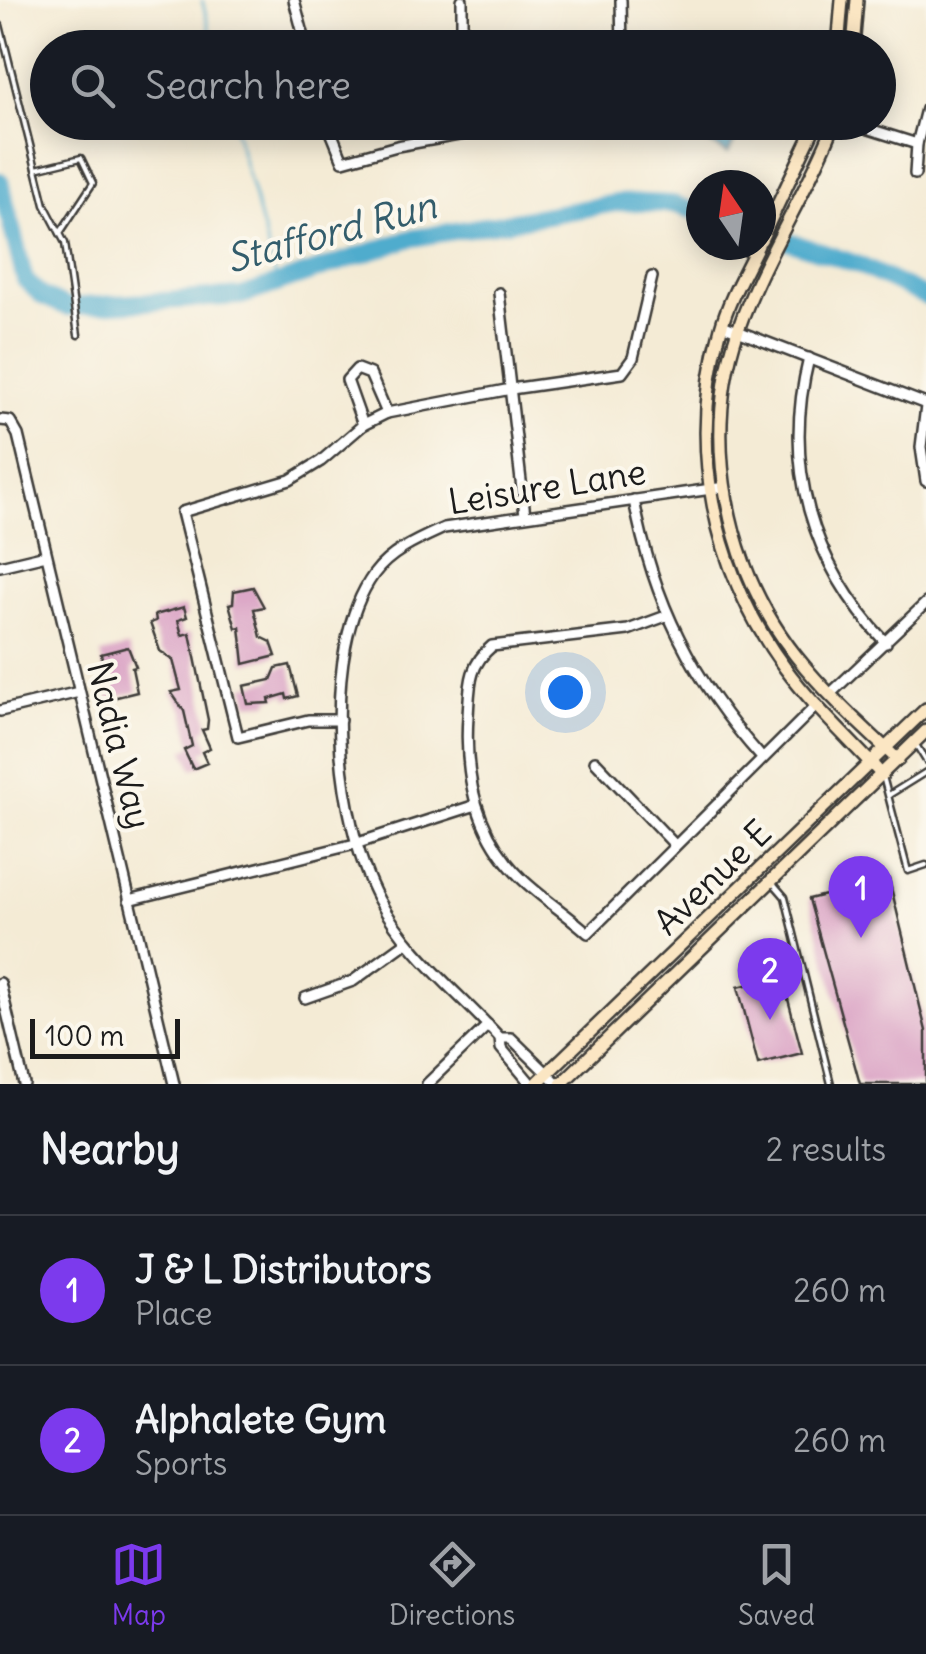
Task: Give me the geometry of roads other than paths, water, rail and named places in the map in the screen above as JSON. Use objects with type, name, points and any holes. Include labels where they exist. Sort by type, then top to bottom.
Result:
[{"type":"street","points":[[294,0],[302,30]]},
{"type":"street","points":[[462,0],[462,30]]},
{"type":"street","points":[[620,0],[621,30]]},
{"type":"street","points":[[840,30],[842,0]]},
{"type":"street","points":[[854,30],[857,0]]},
{"type":"street","points":[[916,174],[916,144],[926,108]]},
{"type":"street","points":[[896,138],[916,144]]},
{"type":"street","points":[[335,140],[344,161],[426,140]]},
{"type":"street","points":[[776,208],[808,140]]},
{"type":"street","points":[[827,140],[738,331],[723,405],[724,487],[746,566],[786,641],[830,694],[898,760]]},
{"type":"street","points":[[751,260],[722,325],[706,411],[709,489],[736,586],[772,650],[882,775]]},
{"type":"street","points":[[340,720],[308,720],[238,737],[182,512],[290,480],[321,461],[363,425],[386,413],[511,388],[622,374],[633,358],[652,277]]},
{"type":"street","points":[[498,292],[525,515]]},
{"type":"street","points":[[722,325],[926,405],[922,447],[926,480]]},
{"type":"street","points":[[809,358],[798,413],[798,456],[806,508],[840,586],[886,643]]},
{"type":"street","points":[[363,425],[347,380],[358,369],[370,374],[386,413]]},
{"type":"street","name":"Nadia Way","points":[[5,421],[46,555],[174,1084]]},
{"type":"street","name":"Leisure Lane","points":[[533,1084],[501,1048],[500,1038],[407,942],[378,900],[355,844],[341,776],[340,720],[354,615],[376,572],[413,542],[444,528],[724,487]]},
{"type":"street","points":[[634,500],[646,560],[666,616],[724,715],[762,758]]},
{"type":"street","points":[[0,566],[46,555]]},
{"type":"street","points":[[830,694],[926,603]]},
{"type":"street","points":[[666,616],[628,630],[492,646],[470,671],[466,749],[476,804],[502,856],[544,899],[588,934],[817,705]]},
{"type":"street","points":[[772,650],[786,641]]},
{"type":"street","points":[[0,711],[79,692]]},
{"type":"street","name":"Avenue E","points":[[533,1084],[926,710]]},
{"type":"street","name":"Avenue E","points":[[559,1084],[926,732]]},
{"type":"street","points":[[595,761],[675,844]]},
{"type":"street","points":[[130,900],[355,844],[476,804]]},
{"type":"street","points":[[761,870],[772,882]]},
{"type":"street","points":[[305,998],[352,982],[407,942]]},
{"type":"street","points":[[0,983],[24,1084]]},
{"type":"street","points":[[428,1084],[488,1025]]},
{"type":"street","name":"Leisure Lane","points":[[500,1038],[512,1038],[559,1084]]},
{"type":"lane","points":[[0,25],[46,205],[60,233],[73,281],[78,335]]},
{"type":"lane","points":[[36,168],[81,158],[93,184],[60,233]]},
{"type":"lane","points":[[915,743],[926,761]]},
{"type":"lane","points":[[889,795],[926,772]]},
{"type":"lane","points":[[882,775],[908,871],[926,865]]},
{"type":"lane","points":[[772,882],[784,897],[831,1084]]},
{"type":"water","points":[[711,140],[735,140],[728,153],[709,143]]},
{"type":"waterway","points":[[202,0],[210,30]]},
{"type":"waterway","points":[[238,140],[278,285]]},
{"type":"waterway","name":"Stafford Run","points":[[0,181],[25,280],[42,296],[67,307],[241,296],[408,239],[622,202],[686,208]]},
{"type":"waterway","name":"Stafford Run","points":[[776,237],[857,264],[926,297]]},
{"type":"place","name":"J & L Distributors","points":[[861,938]]},
{"type":"place","name":"Alphalete Gym","points":[[770,1020]]}]
